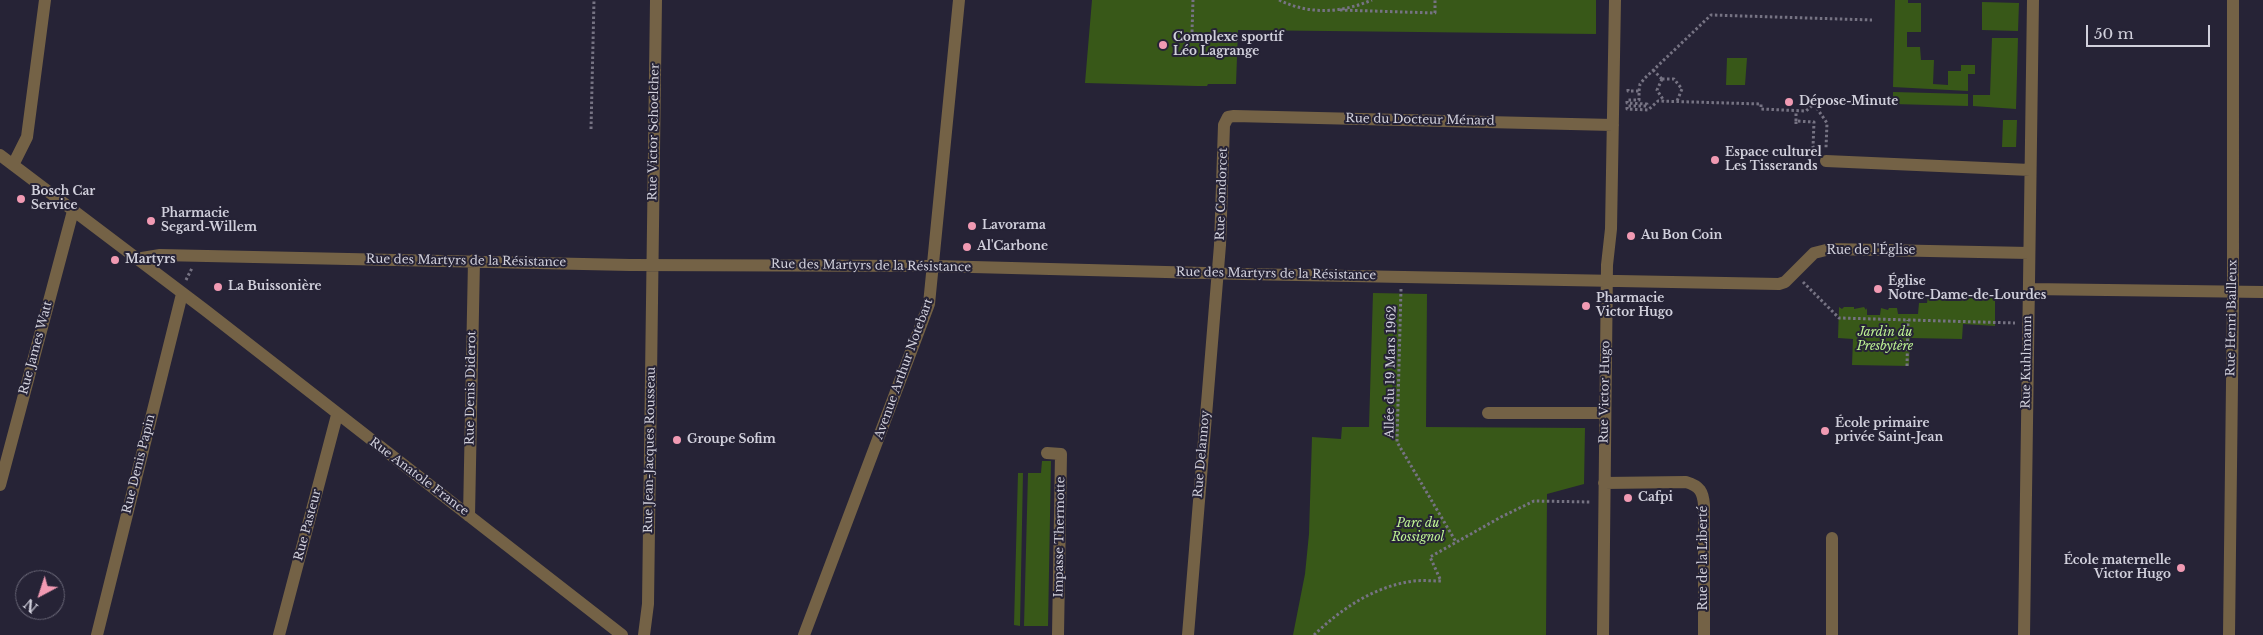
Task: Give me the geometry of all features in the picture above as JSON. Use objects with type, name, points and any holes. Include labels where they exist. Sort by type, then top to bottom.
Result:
[{"type":"street","points":[[13,165],[27,137],[44,0]]},
{"type":"street","name":"Rue Victor Schoelcher","points":[[652,264],[656,0]]},
{"type":"street","name":"Avenue Arthur Notebart","points":[[804,635],[924,320],[931,296],[959,0]]},
{"type":"street","name":"Rue Victor Hugo","points":[[1603,635],[1606,282],[1611,229],[1615,0]]},
{"type":"street","name":"Rue Kuhlmann","points":[[2024,635],[2033,0]]},
{"type":"street","name":"Rue Henri Bailleux","points":[[2228,635],[2233,0]]},
{"type":"street","name":"Rue du Docteur Ménard","points":[[1228,117],[1613,124]]},
{"type":"street","name":"Rue Condorcet","points":[[1217,272],[1220,245],[1224,125],[1228,117]]},
{"type":"street","name":"Rue Anatole France","points":[[0,155],[136,259],[185,291],[338,415],[622,635]]},
{"type":"street","points":[[1826,155],[2030,170]]},
{"type":"street","name":"Rue James Watt","points":[[0,485],[73,211]]},
{"type":"street","name":"Rue de l'Église","points":[[1606,282],[1779,284],[1794,273],[1814,253],[1830,249],[2029,253]]},
{"type":"street","name":"Rue des Martyrs de la Résistance","points":[[136,259],[160,255],[652,264],[934,266],[1606,282]]},
{"type":"street","name":"Rue Denis Diderot","points":[[469,516],[474,260]]},
{"type":"street","name":"Rue Jean-Jacques Rousseau","points":[[644,635],[648,604],[652,264]]},
{"type":"street","name":"Rue Delannoy","points":[[1188,635],[1217,272]]},
{"type":"street","points":[[2029,288],[2263,292]]},
{"type":"street","name":"Rue Denis Papin","points":[[97,635],[185,291]]},
{"type":"street","points":[[1488,413],[1605,413]]},
{"type":"street","name":"Rue Pasteur","points":[[279,635],[338,415]]},
{"type":"street","name":"Impasse Thermotte","points":[[1047,453],[1061,454],[1058,635]]},
{"type":"street","name":"Rue de la Liberté","points":[[1604,483],[1686,482],[1700,488],[1704,505],[1704,635]]},
{"type":"street","points":[[1832,538],[1832,635]]},
{"type":"path","points":[[592,129],[594,0]]},
{"type":"path","points":[[1192,32],[1193,0]]},
{"type":"path","points":[[1279,0],[1301,8],[1434,13],[1435,0]]},
{"type":"path","points":[[1340,10],[1372,0]]},
{"type":"path","points":[[1796,110],[1796,122],[1814,122],[1813,148],[1826,155],[1828,123],[1814,104],[1806,111],[1796,110],[1761,109],[1761,104],[1658,101],[1648,110],[1627,109],[1627,106],[1647,106],[1647,104],[1627,103],[1627,100],[1639,100],[1638,91],[1640,84],[1711,15],[1872,20]]},
{"type":"path","points":[[1653,70],[1662,79],[1674,79],[1682,89],[1677,101]]},
{"type":"path","points":[[1662,79],[1657,90],[1664,101]]},
{"type":"path","points":[[1629,85],[1628,91],[1638,91]]},
{"type":"path","points":[[185,291],[188,274],[198,264]]},
{"type":"path","points":[[1794,273],[1839,318],[2015,323],[2016,308],[2028,309]]},
{"type":"path","name":"Allée du 19 Mars 1962","points":[[1402,276],[1397,442],[1456,542]]},
{"type":"path","points":[[1907,366],[1908,320]]},
{"type":"path","points":[[1314,635],[1348,608],[1384,588],[1417,580],[1441,580],[1430,557],[1501,517],[1534,501],[1604,502]]},
{"type":"green space","name":"Complexe sportif Léo Lagrange","points":[[1092,0],[1596,0],[1596,34],[1238,30],[1236,84],[1197,86],[1085,83]]},
{"type":"green space","points":[[1895,0],[1921,3],[1921,32],[1907,32],[1907,47],[1920,47],[1921,60],[1934,60],[1933,84],[1948,85],[1948,71],[1961,71],[1961,65],[1975,65],[1975,74],[1968,74],[1968,91],[1893,87]]},
{"type":"green space","points":[[1982,2],[2019,3],[2018,31],[1982,30]]},
{"type":"green space","points":[[1992,38],[2018,38],[2016,109],[1973,106],[1973,95],[1990,95]]},
{"type":"green space","points":[[1727,58],[1747,58],[1745,85],[1726,85]]},
{"type":"green space","points":[[1893,92],[1968,94],[1968,106],[1893,104]]},
{"type":"green space","points":[[2003,120],[2017,120],[2016,147],[2002,147]]},
{"type":"green space","name":"Parc du Rossignol","points":[[1373,293],[1427,294],[1426,427],[1585,428],[1584,484],[1547,494],[1546,635],[1293,635],[1305,574],[1309,534],[1312,437],[1341,439],[1342,427],[1369,427]]},
{"type":"green space","name":"Jardin du Presbytère","points":[[1928,296],[1995,297],[1995,326],[1963,324],[1962,339],[1910,338],[1909,366],[1852,365],[1853,339],[1838,338],[1839,307],[1842,309],[1844,307],[1854,307],[1854,309],[1864,307],[1866,310],[1867,308],[1867,315],[1880,315],[1881,308],[1888,310],[1889,308],[1897,308],[1898,314],[1918,314],[1919,303],[1927,303]]},
{"type":"green space","points":[[1042,461],[1051,461],[1048,626],[1024,626],[1028,473],[1041,473]]},
{"type":"green space","points":[[1018,473],[1023,473],[1020,626],[1014,625]]},
{"type":"place","name":"Complexe sportif Léo Lagrange","points":[[1163,45]]},
{"type":"place","name":"Dépose-Minute","points":[[1789,102]]},
{"type":"place","name":"Espace culturel Les Tisserands","points":[[1715,160]]},
{"type":"place","name":"Bosch Car Service","points":[[21,199]]},
{"type":"place","name":"Pharmacie Segard-Willem","points":[[151,221]]},
{"type":"place","name":"Lavorama","points":[[972,226]]},
{"type":"place","name":"Au Bon Coin","points":[[1631,236]]},
{"type":"place","name":"Al'Carbone","points":[[967,247]]},
{"type":"place","name":"Martyrs","points":[[115,260]]},
{"type":"place","name":"La Buissonière","points":[[218,287]]},
{"type":"place","name":"Église Notre-Dame-de-Lourdes","points":[[1878,289]]},
{"type":"place","name":"Pharmacie Victor Hugo","points":[[1586,306]]},
{"type":"place","name":"École primaire privée Saint-Jean","points":[[1825,431]]},
{"type":"place","name":"Groupe Sofim","points":[[677,440]]},
{"type":"place","name":"Cafpi","points":[[1628,498]]},
{"type":"place","name":"École maternelle Victor Hugo","points":[[2181,568]]}]
